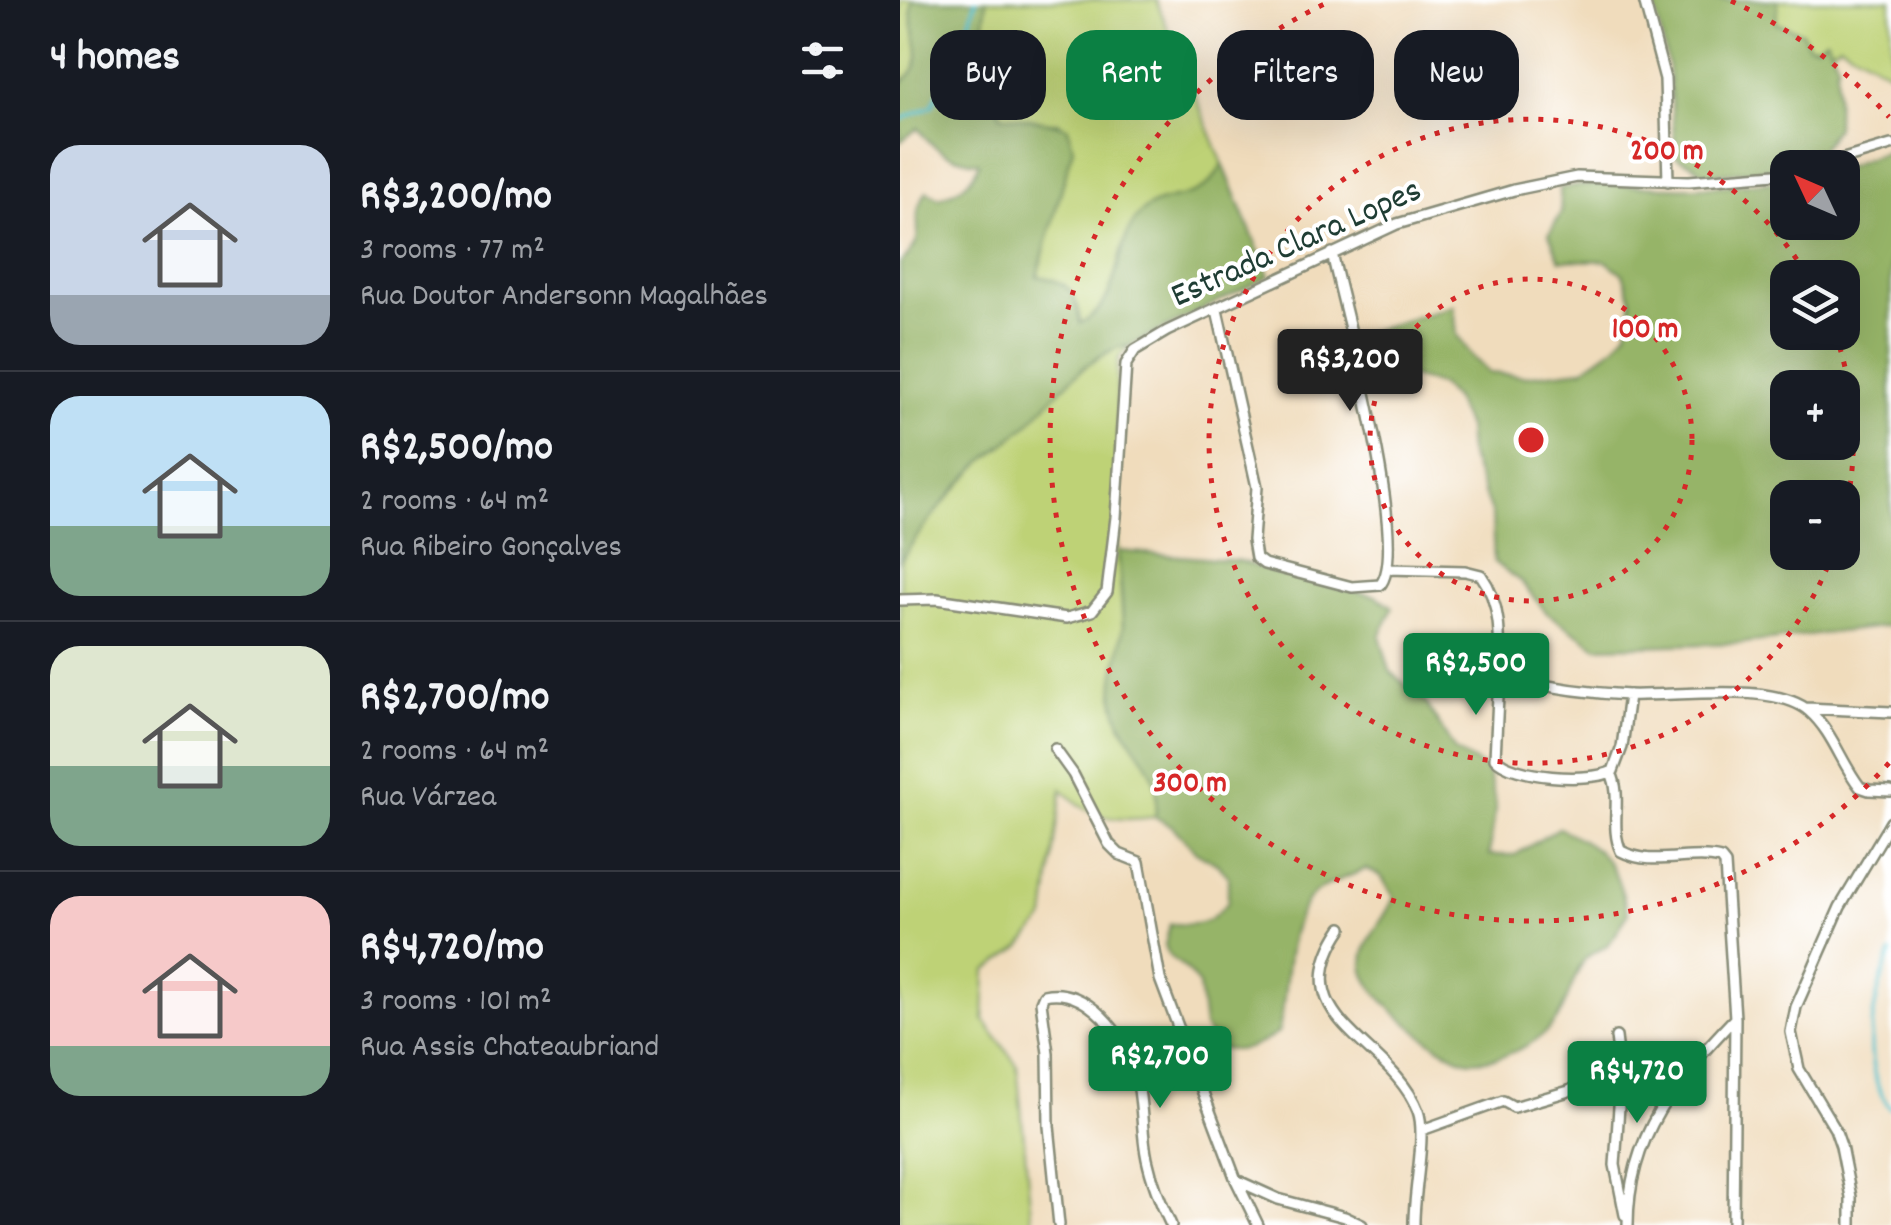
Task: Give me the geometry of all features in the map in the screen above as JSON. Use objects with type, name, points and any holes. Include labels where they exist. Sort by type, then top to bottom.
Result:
[{"type":"street","points":[[1644,0],[1665,79],[1668,181]]},
{"type":"street","points":[[1860,154],[1891,145]]},
{"type":"street","name":"Estrada Clara Lopes","points":[[900,600],[937,599],[1067,618],[1092,611],[1106,592],[1128,360],[1146,343],[1397,224],[1552,181],[1603,177],[1668,181],[1770,173]]},
{"type":"street","points":[[1217,310],[1256,487],[1256,558],[1264,564],[1352,587],[1384,582],[1389,569],[1389,542],[1376,445],[1332,252]]},
{"type":"street","points":[[1389,569],[1481,575],[1497,613],[1499,676],[1494,748],[1498,762],[1507,768],[1549,775],[1610,773],[1617,765],[1622,747],[1629,696]]},
{"type":"street","points":[[1499,676],[1554,688],[1629,696],[1760,694],[1806,708],[1891,712]]},
{"type":"street","points":[[1806,708],[1835,742],[1860,787],[1891,790]]},
{"type":"street","points":[[1055,749],[1073,774],[1108,844],[1119,854],[1139,862],[1160,979],[1236,1180],[1258,1225]]},
{"type":"street","points":[[1610,773],[1616,784],[1615,827],[1621,851],[1656,860],[1724,861],[1735,1018],[1733,1225]]},
{"type":"street","points":[[1852,1225],[1851,1197],[1835,1129],[1800,1069],[1791,1032],[1796,1006],[1840,907],[1891,822]]},
{"type":"street","points":[[1342,928],[1322,964],[1324,993],[1348,1028],[1406,1090],[1419,1112],[1422,1130],[1414,1225]]},
{"type":"street","points":[[1059,1225],[1048,1126],[1048,1053],[1042,998],[1056,993],[1085,1002],[1105,1022],[1136,1072],[1146,1157],[1171,1225]]},
{"type":"street","points":[[1627,1223],[1632,1174],[1644,1135],[1694,1062],[1735,1018]]},
{"type":"street","points":[[1616,1037],[1620,1064],[1616,1165],[1618,1193],[1627,1223]]},
{"type":"street","points":[[1422,1130],[1503,1100],[1514,1107],[1558,1094],[1581,1085],[1596,1071],[1620,1064]]},
{"type":"street","points":[[1236,1180],[1278,1199],[1362,1225]]},
{"type":"green space","points":[[900,0],[913,0],[912,23],[918,54],[911,74],[900,84]]},
{"type":"green space","points":[[913,0],[987,0],[983,30],[930,30],[930,120],[1038,120],[1068,128],[1073,148],[1037,276],[1069,289],[1080,323],[1103,305],[1127,235],[1142,212],[1161,201],[1201,190],[1223,164],[1269,276],[1087,365],[968,476],[900,561],[900,263],[916,243],[918,211],[927,191],[939,198],[953,192],[969,181],[979,163],[944,153],[918,128],[900,142],[900,84],[911,74],[918,54],[911,12]]},
{"type":"green space","points":[[987,0],[1156,0],[1168,30],[1066,30],[1066,120],[1197,120],[1197,100],[1223,164],[1201,190],[1161,201],[1142,212],[1127,235],[1103,304],[1080,324],[1078,306],[1037,277],[1073,148],[1059,122],[1024,120],[1046,120],[1046,30],[983,30]]},
{"type":"green space","points":[[1653,0],[1778,0],[1776,23],[1802,32],[1808,45],[1817,46],[1826,39],[1837,61],[1836,127],[1821,150],[1770,150],[1770,169],[1705,175],[1676,157],[1668,64]]},
{"type":"green space","points":[[1778,0],[1891,0],[1891,73],[1840,44],[1833,49],[1826,39],[1816,46],[1808,45],[1794,29],[1776,23]]},
{"type":"green space","points":[[1891,149],[1891,626],[1743,643],[1597,647],[1547,613],[1521,582],[1494,562],[1492,515],[1469,454],[1467,427],[1454,398],[1440,385],[1380,367],[1369,368],[1360,334],[1454,306],[1457,335],[1489,373],[1524,376],[1583,369],[1615,346],[1627,331],[1632,300],[1623,274],[1606,261],[1560,260],[1549,234],[1561,213],[1560,188],[1770,181],[1770,240],[1860,240],[1860,161]]},
{"type":"green space","points":[[1118,346],[1129,346],[1119,357],[1117,373],[1118,551],[1123,628],[1113,695],[1122,728],[1151,766],[1159,798],[1155,817],[1115,819],[1093,813],[1062,789],[1045,918],[1021,947],[986,971],[984,1020],[1017,1065],[1032,1225],[900,1225],[900,561],[932,515],[980,464],[1028,424],[1047,399],[1076,373]]},
{"type":"green space","points":[[1118,551],[1240,561],[1282,575],[1376,596],[1393,607],[1380,636],[1390,671],[1426,703],[1455,751],[1487,769],[1496,804],[1489,855],[1515,855],[1559,828],[1598,851],[1618,881],[1628,913],[1610,942],[1583,962],[1559,1016],[1543,1034],[1500,1057],[1466,1060],[1440,1047],[1392,1009],[1369,982],[1363,961],[1368,942],[1394,897],[1381,876],[1366,869],[1321,888],[1305,904],[1292,938],[1278,1033],[1250,1048],[1219,1048],[1204,1027],[1199,985],[1169,956],[1165,945],[1170,924],[1203,922],[1228,902],[1228,876],[1196,852],[1172,826],[1155,817],[1157,797],[1149,767],[1118,714],[1114,680],[1123,628]]},
{"type":"waterway","points":[[900,120],[932,106],[966,35],[976,0]]},
{"type":"waterway","points":[[1891,953],[1874,1012],[1871,1053],[1880,1092],[1891,1109]]}]
